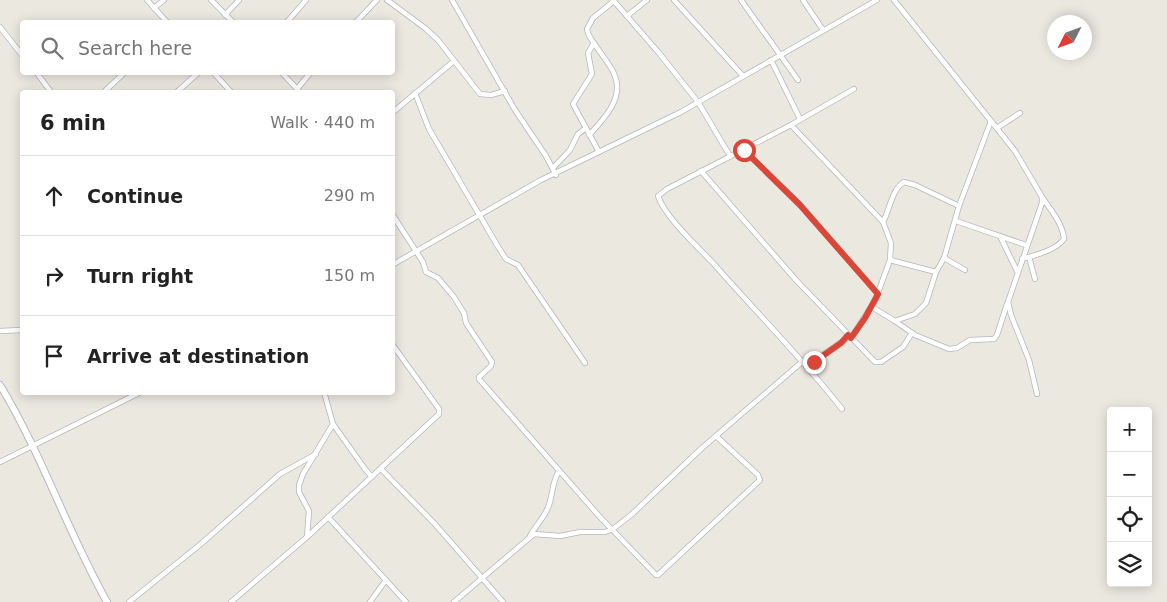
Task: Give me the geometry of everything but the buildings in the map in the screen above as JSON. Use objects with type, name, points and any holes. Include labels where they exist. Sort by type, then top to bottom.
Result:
[{"type":"street","points":[[147,0],[165,20]]},
{"type":"street","points":[[154,8],[164,0]]},
{"type":"street","points":[[211,0],[231,20]]},
{"type":"street","points":[[225,15],[239,0]]},
{"type":"street","points":[[289,20],[306,0]]},
{"type":"street","points":[[358,20],[377,0]]},
{"type":"street","points":[[387,0],[438,40],[480,94],[491,95],[505,92]]},
{"type":"street","points":[[452,0],[556,175]]},
{"type":"street","points":[[589,135],[612,107],[617,82],[611,68],[587,32],[590,23],[613,0],[698,102],[730,156]]},
{"type":"street","points":[[627,16],[646,0]]},
{"type":"street","points":[[674,0],[743,76]]},
{"type":"street","points":[[741,0],[798,80]]},
{"type":"street","points":[[803,0],[823,30]]},
{"type":"street","points":[[395,263],[481,216],[541,180],[556,175],[599,152],[661,123],[877,0]]},
{"type":"street","points":[[894,0],[1015,151],[1064,235],[1064,239],[1053,248],[1022,259]]},
{"type":"street","points":[[0,27],[20,52]]},
{"type":"street","points":[[594,43],[588,53],[592,74],[573,104],[599,152]]},
{"type":"street","points":[[395,110],[454,60]]},
{"type":"street","points":[[772,60],[800,119]]},
{"type":"street","points":[[38,75],[50,90]]},
{"type":"street","points":[[106,90],[122,75]]},
{"type":"street","points":[[179,90],[196,75]]},
{"type":"street","points":[[216,75],[229,90]]},
{"type":"street","points":[[284,75],[297,90]]},
{"type":"street","points":[[299,90],[309,75]]},
{"type":"street","points":[[842,409],[804,364],[682,230],[658,196],[661,192],[791,125],[854,89]]},
{"type":"street","points":[[415,93],[429,129],[506,258],[518,265],[585,363]]},
{"type":"street","points":[[997,128],[1020,113]]},
{"type":"street","points":[[896,321],[915,314],[924,307],[936,272],[944,258],[959,206],[991,121]]},
{"type":"street","points":[[454,602],[536,533],[560,536],[580,532],[605,532],[613,529],[631,515],[716,436],[804,364],[822,356],[849,337],[872,307],[890,260],[891,243],[883,222],[791,125]]},
{"type":"street","points":[[553,168],[570,150],[578,134],[586,128]]},
{"type":"street","points":[[744,150],[800,205],[878,294]]},
{"type":"street","points":[[701,171],[796,280],[875,362],[879,363],[904,347],[912,333]]},
{"type":"street","points":[[883,222],[896,188],[904,182],[922,188],[959,206]]},
{"type":"street","points":[[872,307],[912,333],[951,350],[970,340],[992,340],[997,335],[1026,245],[1042,203],[1042,197]]},
{"type":"street","points":[[395,219],[423,262],[426,272],[438,278],[454,297],[464,313],[466,323],[492,362],[491,366],[479,379],[559,471],[655,574],[658,575],[760,480],[758,475],[716,436]]},
{"type":"street","points":[[956,221],[1026,245]]},
{"type":"street","points":[[1000,236],[1017,272]]},
{"type":"street","points":[[1029,257],[1034,278]]},
{"type":"street","points":[[944,258],[965,270]]},
{"type":"street","points":[[890,260],[936,272]]},
{"type":"street","points":[[1008,302],[1010,315],[1029,360],[1037,394]]},
{"type":"street","points":[[0,331],[20,330]]},
{"type":"street","points":[[231,602],[307,537],[434,420],[440,411],[395,348]]},
{"type":"street","points":[[0,385],[34,446],[75,540],[106,602]]},
{"type":"street","points":[[0,462],[135,395]]},
{"type":"street","points":[[325,395],[333,424],[372,477]]},
{"type":"street","points":[[307,537],[309,511],[300,492],[299,485],[333,424]]},
{"type":"street","points":[[129,602],[196,548],[283,471],[316,454]]},
{"type":"street","points":[[381,469],[434,523],[503,602]]},
{"type":"street","points":[[529,537],[545,514],[551,498],[554,480],[559,471]]},
{"type":"street","points":[[328,517],[406,602]]},
{"type":"street","points":[[370,602],[386,580]]},
{"type":"route","points":[[744,150],[800,205],[878,294],[851,338],[848,335],[841,343],[814,362]]}]
